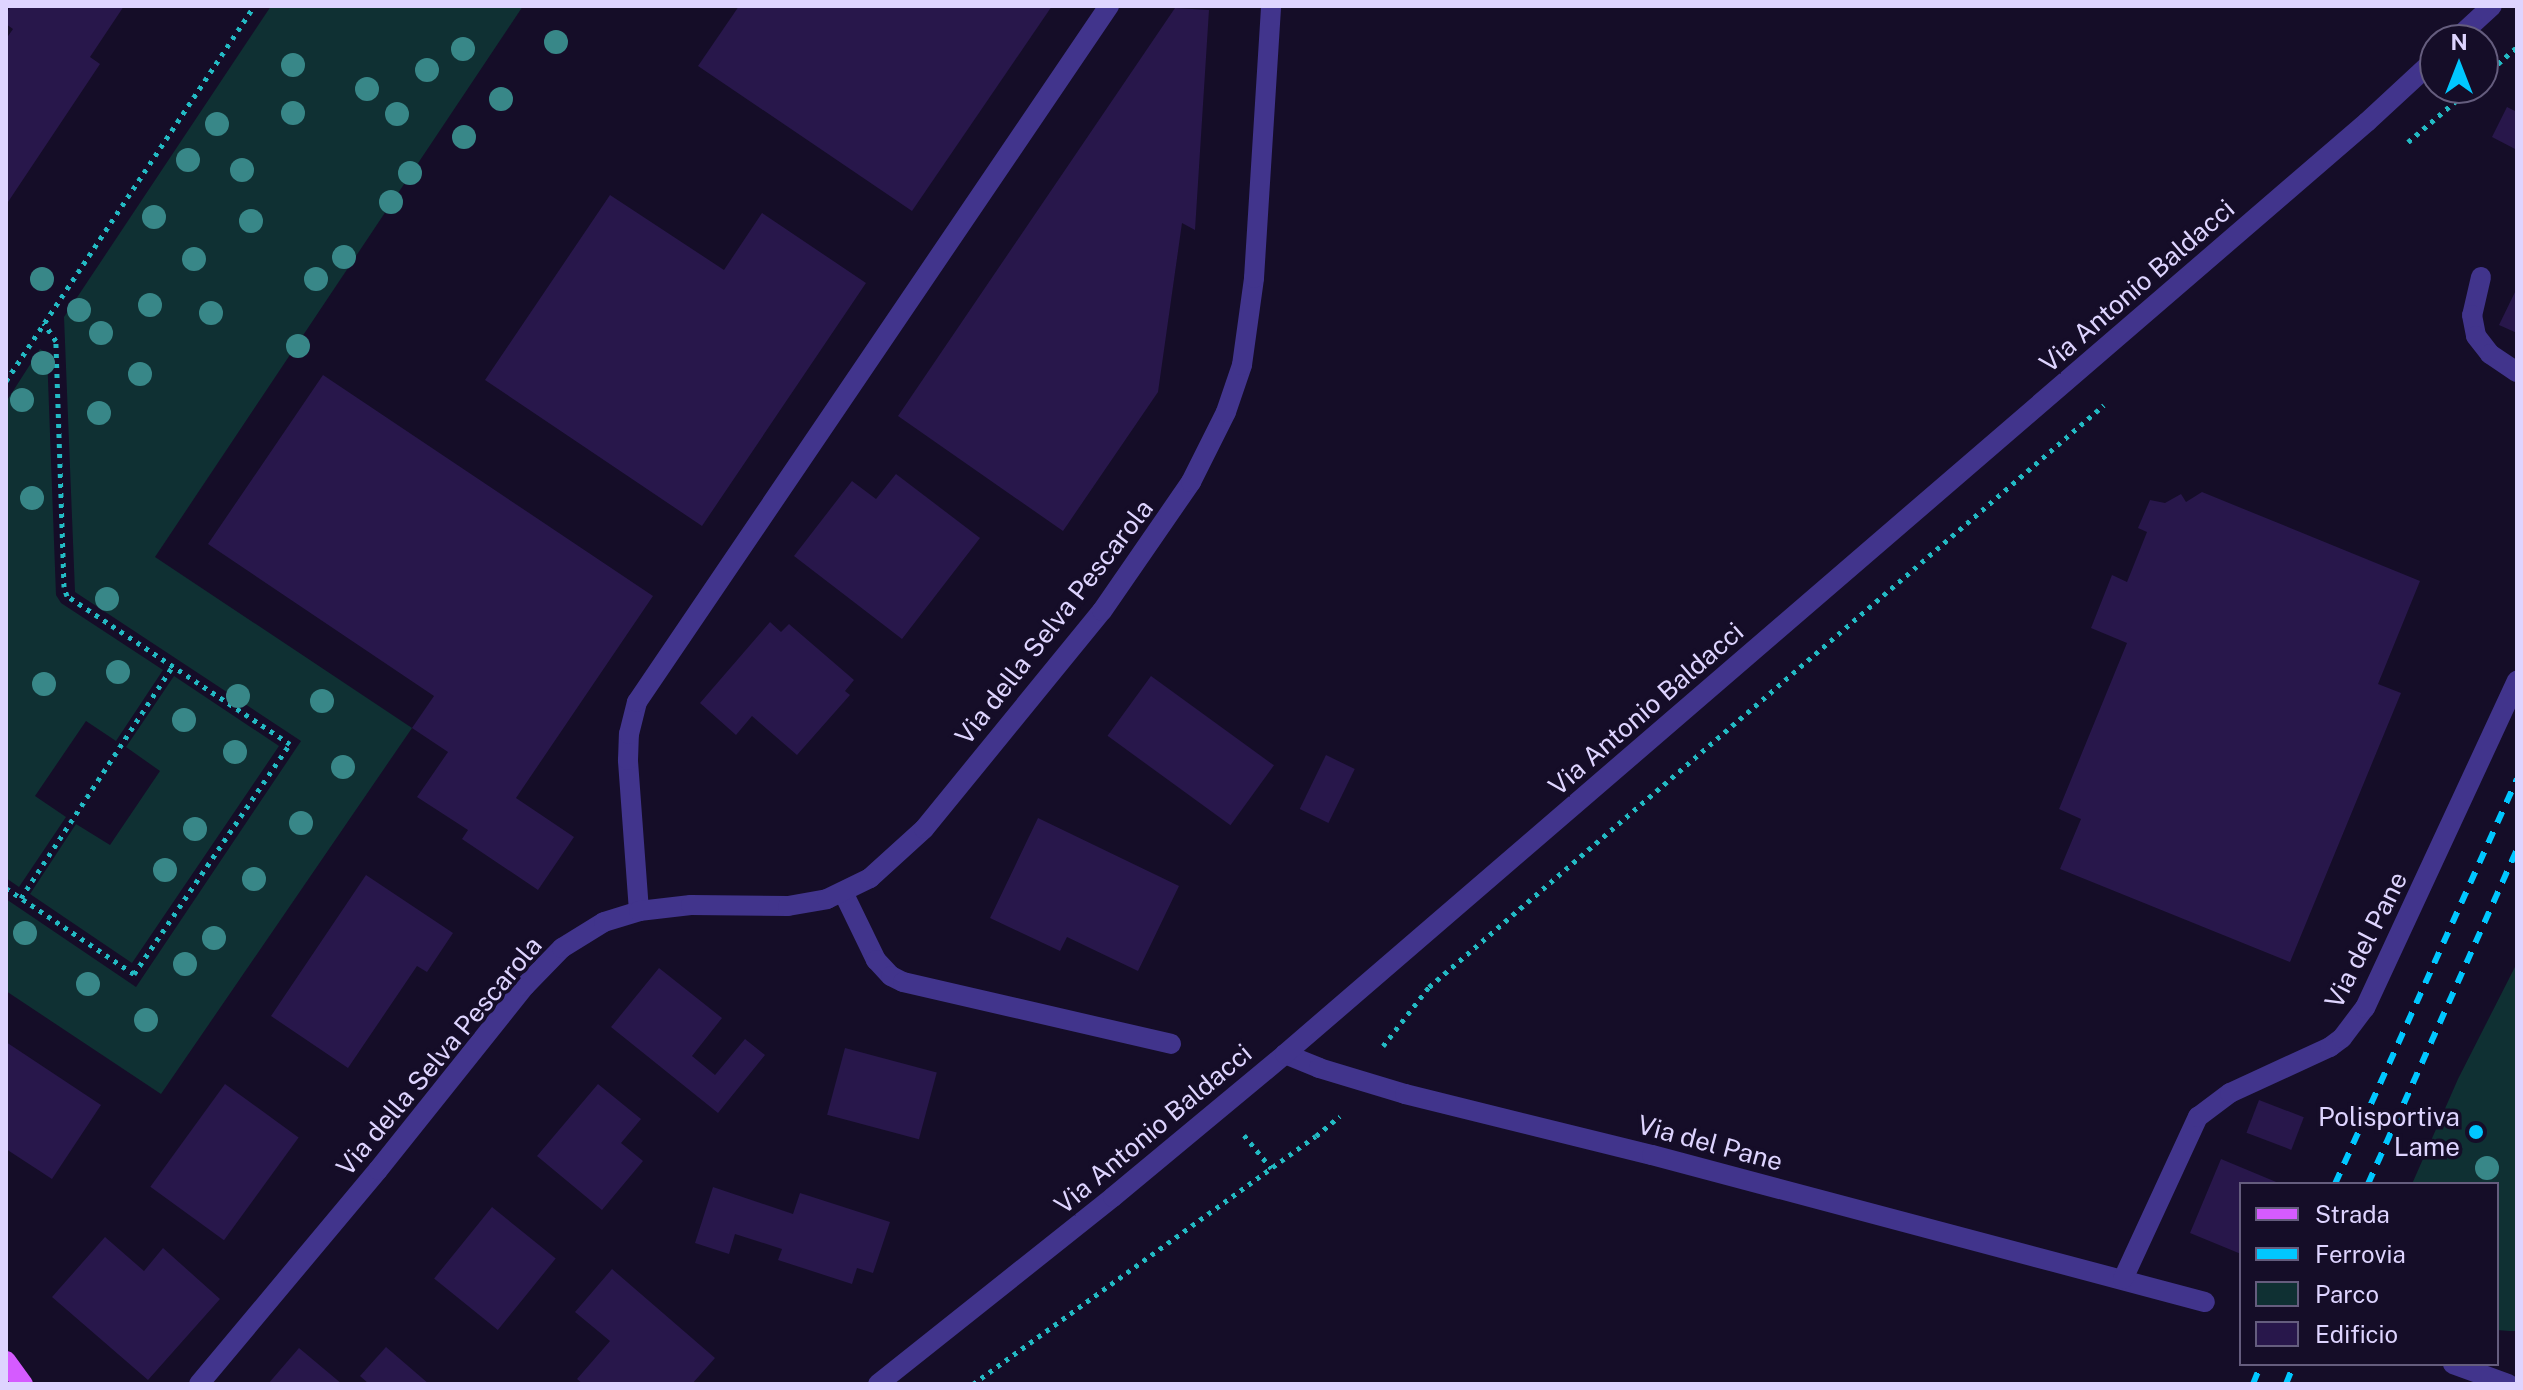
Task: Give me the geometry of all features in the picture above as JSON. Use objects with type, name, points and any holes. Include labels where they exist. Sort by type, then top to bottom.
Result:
[{"type":"main road","points":[[6,1361],[23,1384]]},
{"type":"street","points":[[639,911],[628,760],[629,734],[637,702],[1109,6]]},
{"type":"street","name":"Via della Selva Pescarola","points":[[199,1384],[544,964],[581,934],[639,911],[691,905],[788,906],[843,892],[891,862],[924,829],[1055,669],[1171,514],[1216,433],[1235,387],[1247,339],[1271,6]]},
{"type":"street","points":[[2472,24],[2492,6]]},
{"type":"street","name":"Via Antonio Baldacci","points":[[878,1384],[1101,1207],[1285,1054],[2367,122],[2419,74]]},
{"type":"street","points":[[2481,277],[2472,315],[2476,336],[2490,354],[2517,372]]},
{"type":"street","name":"Via del Pane","points":[[2123,1279],[2198,1117],[2230,1093],[2330,1047],[2342,1038],[2365,1008],[2517,681]]},
{"type":"street","points":[[843,892],[882,969],[903,982],[1171,1044]]},
{"type":"street","name":"Via del Pane","points":[[1285,1054],[1319,1068],[1405,1094],[2205,1302]]},
{"type":"street","points":[[2458,1366],[2508,1384]]},
{"type":"path","points":[[6,381],[254,6]]},
{"type":"path","points":[[2499,63],[2517,47]]},
{"type":"path","points":[[2405,144],[2452,104]]},
{"type":"path","points":[[6,888],[134,974],[290,744],[67,596],[64,587],[56,341],[44,323]]},
{"type":"path","points":[[1379,1054],[1429,987],[2110,400]]},
{"type":"path","points":[[21,898],[173,666]]},
{"type":"path","points":[[973,1384],[1329,1126],[1345,1109]]},
{"type":"path","points":[[1244,1135],[1271,1168]]},
{"type":"green space","points":[[271,6],[523,6],[155,557],[412,728],[161,1094],[6,991],[6,899],[136,987],[301,741],[75,592],[64,317]]},
{"type":"green space","points":[[40,349],[47,353],[56,595],[61,603],[163,670],[116,741],[86,721],[35,796],[66,817],[19,887],[6,878],[6,402]]},
{"type":"green space","points":[[174,676],[279,746],[132,963],[30,894],[76,824],[110,845],[160,771],[126,747]]},
{"type":"green space","name":"Polisportiva Lame","points":[[2517,963],[2517,1331],[2499,1330],[2499,1182],[2413,1182],[2458,1079]]},
{"type":"building","points":[[11,6],[124,6],[90,57],[100,64],[6,205],[6,39],[13,29],[6,24],[6,14]]},
{"type":"building","points":[[739,6],[1052,6],[912,211],[698,66]]},
{"type":"building","points":[[1175,8],[1209,10],[1195,230],[1182,223],[1158,392],[1063,531],[898,416]]},
{"type":"building","points":[[2507,107],[2517,112],[2517,150],[2492,137]]},
{"type":"building","points":[[610,195],[724,270],[762,213],[866,283],[702,526],[485,380]]},
{"type":"building","points":[[2517,288],[2517,333],[2499,325]]},
{"type":"building","points":[[323,375],[653,596],[516,798],[574,837],[538,890],[462,839],[468,830],[417,797],[448,752],[412,728],[434,696],[208,544]]},
{"type":"building","points":[[896,474],[980,538],[902,639],[794,556],[852,481],[876,499]]},
{"type":"building","points":[[2202,492],[2420,581],[2378,684],[2401,693],[2290,962],[2060,869],[2081,819],[2059,809],[2127,643],[2091,628],[2112,575],[2127,582],[2147,532],[2138,528],[2150,500],[2165,503],[2181,494],[2186,502]]},
{"type":"building","points":[[770,622],[781,632],[789,624],[854,680],[845,691],[850,695],[797,755],[752,716],[736,735],[700,703]]},
{"type":"building","points":[[1151,676],[1274,765],[1230,825],[1108,736]]},
{"type":"building","points":[[1326,755],[1355,769],[1328,823],[1300,809]]},
{"type":"building","points":[[1038,818],[1179,886],[1138,971],[1067,937],[1060,951],[990,918]]},
{"type":"building","points":[[366,875],[453,933],[427,972],[417,966],[348,1068],[271,1016]]},
{"type":"building","points":[[659,968],[722,1018],[692,1056],[715,1075],[745,1039],[765,1055],[718,1113],[611,1027]]},
{"type":"building","points":[[6,1042],[101,1105],[52,1179],[6,1149]]},
{"type":"building","points":[[845,1048],[937,1073],[919,1139],[827,1115]]},
{"type":"building","points":[[225,1084],[299,1137],[224,1240],[150,1187]]},
{"type":"building","points":[[598,1084],[641,1119],[621,1143],[643,1161],[602,1210],[537,1156]]},
{"type":"building","points":[[2259,1100],[2304,1117],[2291,1150],[2246,1133]]},
{"type":"building","points":[[2221,1159],[2276,1182],[2239,1182],[2239,1253],[2190,1233]]},
{"type":"building","points":[[713,1187],[793,1214],[800,1193],[890,1222],[873,1273],[857,1268],[852,1284],[778,1260],[782,1249],[735,1234],[729,1254],[695,1243]]},
{"type":"building","points":[[492,1207],[556,1259],[498,1330],[434,1278]]},
{"type":"building","points":[[105,1237],[144,1271],[163,1248],[220,1299],[148,1380],[52,1297]]},
{"type":"building","points":[[612,1269],[715,1358],[692,1384],[583,1384],[577,1379],[610,1341],[575,1312]]},
{"type":"building","points":[[386,1347],[429,1384],[369,1384],[360,1376]]},
{"type":"building","points":[[299,1348],[342,1384],[268,1384]]},
{"type":"railway","points":[[2336,1182],[2517,779]]},
{"type":"railway","points":[[2369,1182],[2517,850]]},
{"type":"railway","points":[[2253,1384],[2260,1366]]},
{"type":"railway","points":[[2286,1384],[2293,1366]]},
{"type":"place","name":"Polisportiva Lame","points":[[2476,1132]]}]
